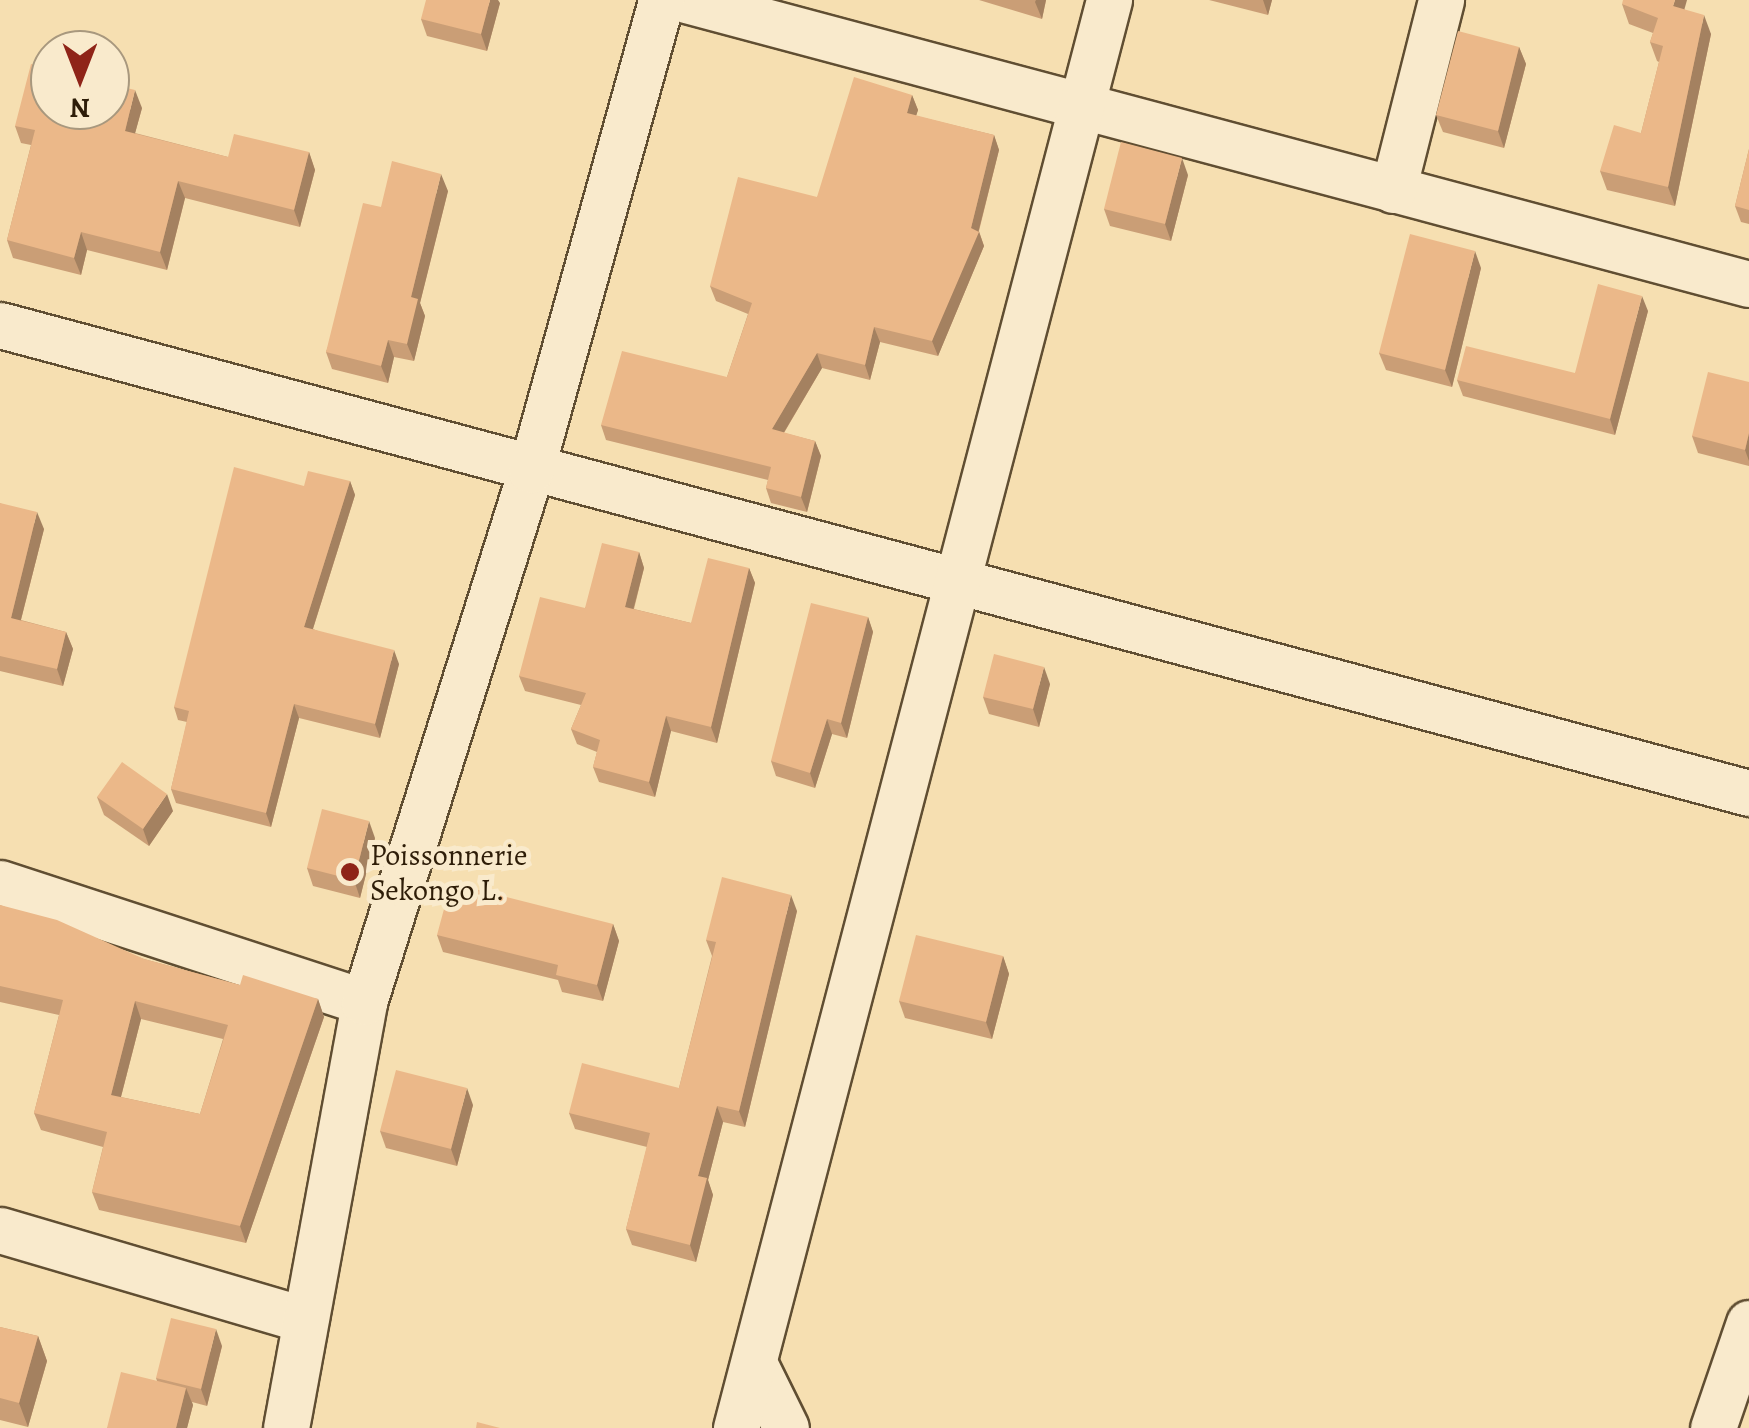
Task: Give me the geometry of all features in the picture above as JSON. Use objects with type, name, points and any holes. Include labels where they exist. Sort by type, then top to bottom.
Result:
[{"type":"street","points":[[286,1428],[364,1002],[531,470],[661,0]]},
{"type":"street","points":[[686,0],[1080,100],[1393,190],[1749,284]]},
{"type":"street","points":[[736,1428],[1109,0]]},
{"type":"street","points":[[1393,190],[1442,0]]},
{"type":"street","points":[[0,325],[531,470],[956,576],[1749,793]]},
{"type":"street","points":[[0,883],[364,1002]]},
{"type":"street","points":[[0,1230],[306,1320]]},
{"type":"street","points":[[1714,1428],[1749,1323]]},
{"type":"street","points":[[755,1365],[786,1428]]},
{"type":"building","points":[[426,0],[490,0],[481,34],[421,19]]},
{"type":"building","points":[[1623,0],[1675,0],[1673,6],[1704,15],[1668,187],[1600,171],[1614,125],[1641,133],[1663,46],[1650,42],[1658,18],[1622,4]]},
{"type":"building","points":[[1458,31],[1519,47],[1498,131],[1436,115]]},
{"type":"building","points":[[30,68],[30,129],[15,126]]},
{"type":"building","points":[[854,77],[912,95],[907,113],[994,135],[971,228],[979,232],[932,341],[874,327],[865,365],[817,353],[772,429],[815,441],[801,497],[766,488],[771,467],[601,425],[622,351],[727,377],[752,303],[710,286],[738,177],[817,197]]},
{"type":"building","points":[[35,130],[125,130],[228,157],[234,134],[309,152],[294,210],[178,181],[160,252],[81,232],[74,258],[7,240]]},
{"type":"building","points":[[1121,142],[1182,158],[1165,224],[1104,209]]},
{"type":"building","points":[[1749,149],[1749,210],[1735,206]]},
{"type":"building","points":[[392,161],[441,174],[411,297],[418,299],[407,344],[388,340],[381,366],[326,352],[363,203],[381,207]]},
{"type":"building","points":[[1410,234],[1475,251],[1445,370],[1379,353]]},
{"type":"building","points":[[1598,284],[1642,296],[1610,419],[1457,380],[1466,346],[1575,373]]},
{"type":"building","points":[[1708,372],[1749,382],[1745,450],[1692,436]]},
{"type":"building","points":[[234,467],[304,486],[308,471],[350,481],[304,627],[394,650],[375,724],[294,704],[266,813],[171,789],[189,711],[174,707]]},
{"type":"building","points":[[0,503],[37,512],[11,618],[66,632],[57,669],[0,656]]},
{"type":"building","points":[[602,543],[639,552],[625,607],[691,623],[708,558],[749,568],[711,727],[666,716],[649,782],[593,767],[600,740],[571,729],[586,693],[519,676],[540,597],[585,608]]},
{"type":"building","points":[[811,603],[868,617],[841,723],[827,719],[810,773],[771,761]]},
{"type":"building","points":[[994,654],[1044,667],[1033,709],[983,697]]},
{"type":"building","points":[[122,762],[167,794],[143,829],[97,797]]},
{"type":"building","points":[[322,809],[369,821],[354,880],[307,868]]},
{"type":"building","points":[[722,877],[791,895],[739,1111],[717,1106],[698,1176],[707,1178],[690,1245],[626,1229],[650,1133],[569,1113],[582,1063],[679,1088],[716,942],[706,940]]},
{"type":"building","points":[[451,883],[613,924],[597,985],[556,975],[558,965],[437,935]]},
{"type":"building","points":[[0,905],[57,920],[144,959],[240,985],[243,975],[318,999],[240,1226],[92,1192],[107,1132],[34,1113],[63,1000],[0,986]],"holes":[[[135,1001],[228,1025],[200,1114],[111,1095]]]},
{"type":"building","points":[[916,935],[1003,956],[986,1022],[899,1001]]},
{"type":"building","points":[[396,1070],[467,1088],[451,1149],[380,1131]]},
{"type":"building","points":[[171,1318],[216,1329],[201,1389],[156,1378]]},
{"type":"building","points":[[0,1327],[38,1336],[19,1403],[0,1398]]},
{"type":"building","points":[[121,1372],[186,1388],[176,1428],[107,1428]]},
{"type":"building","points":[[477,1422],[500,1428],[476,1428]]},
{"type":"place","name":"Poissonnerie Sekongo L.","points":[[350,872]]}]
